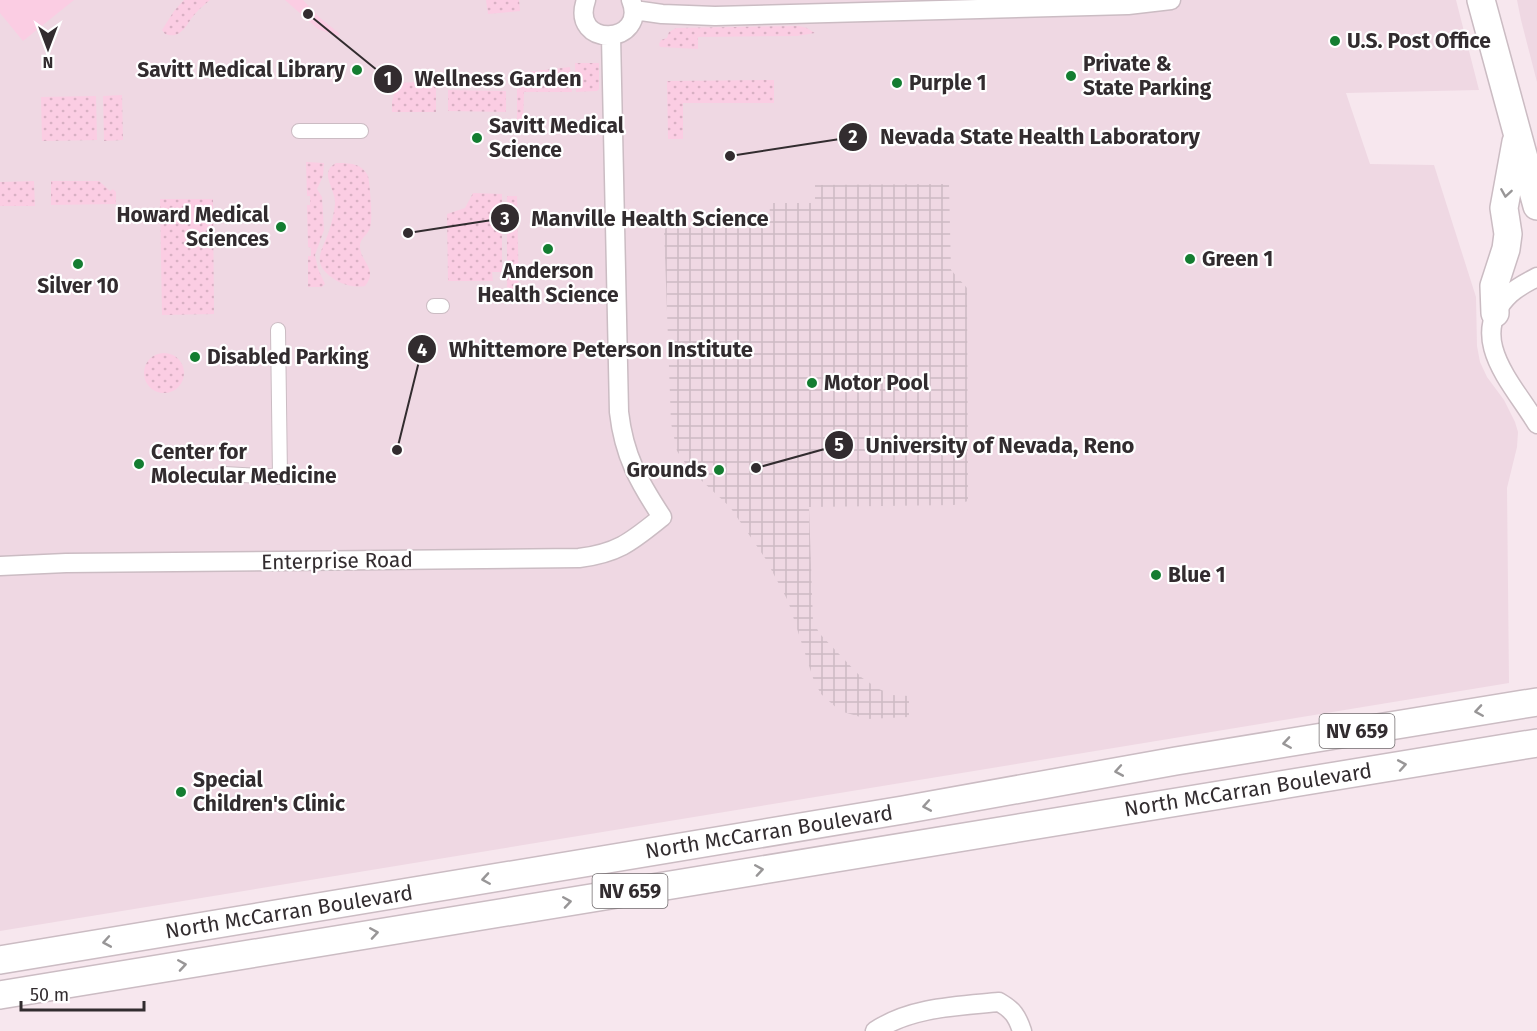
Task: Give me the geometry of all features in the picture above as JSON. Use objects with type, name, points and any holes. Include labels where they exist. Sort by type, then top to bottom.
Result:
[{"type":"main road","points":[[1481,0],[1537,206]]},
{"type":"main road","points":[[1495,313],[1494,286],[1506,249],[1505,198],[1518,135]]},
{"type":"main road","name":"North McCarran Boulevard","points":[[0,960],[903,810],[1176,760],[1537,702]]},
{"type":"main road","name":"North McCarran Boulevard","points":[[0,995],[1537,743]]},
{"type":"street","points":[[586,0],[584,15],[586,23],[597,33],[612,36],[619,34],[630,24],[632,5],[662,14],[738,16],[1128,5],[1171,0]]},
{"type":"street","name":"Enterprise Road","points":[[0,566],[579,558],[619,549],[662,517],[631,467],[621,432],[612,36]]},
{"type":"street","points":[[300,131],[361,131]]},
{"type":"street","points":[[1537,277],[1511,292],[1495,313],[1491,328],[1491,345],[1497,361],[1537,424]]},
{"type":"street","points":[[224,474],[281,477],[278,330]]},
{"type":"street","points":[[875,1031],[902,1017],[926,1011],[999,1002],[1010,1008],[1017,1016],[1022,1031]]},
{"type":"shaded area","points":[[0,0],[1456,0],[1479,90],[1346,93],[1370,164],[1434,165],[1476,297],[1477,346],[1480,362],[1487,377],[1504,400],[1518,432],[1517,447],[1507,488],[1509,683],[0,931]]},
{"type":"shaded area","points":[[0,0],[74,0],[23,41],[0,13]]},
{"type":"shaded area","points":[[184,0],[210,0],[180,33],[165,34],[162,30]]},
{"type":"shaded area","points":[[285,0],[303,0],[340,34],[338,36],[318,29]]},
{"type":"shaded area","points":[[486,0],[519,0],[520,11],[488,14]]},
{"type":"shaded area","points":[[1517,0],[1537,0],[1537,82],[1521,20]]},
{"type":"shaded area","points":[[799,26],[815,33],[797,36],[698,37],[698,49],[660,47],[659,44],[661,40],[667,38],[669,32],[676,28]]},
{"type":"shaded area","points":[[575,63],[599,63],[599,89],[597,91],[576,92]]},
{"type":"shaded area","points":[[570,67],[572,92],[524,92],[523,124],[517,124],[517,73]]},
{"type":"shaded area","points":[[774,80],[774,103],[683,103],[683,139],[668,139],[667,81]]},
{"type":"shaded area","points":[[436,81],[436,112],[392,112],[397,83]]},
{"type":"shaded area","points":[[448,90],[506,91],[506,112],[448,111]]},
{"type":"shaded area","points":[[122,95],[123,140],[104,141],[103,96]]},
{"type":"shaded area","points":[[96,96],[97,140],[42,141],[41,97]]},
{"type":"shaded area","points":[[306,162],[324,163],[323,176],[317,189],[322,197],[324,230],[315,255],[325,284],[322,287],[308,287],[308,256],[311,256],[311,248],[308,247],[307,205],[310,205],[310,196],[307,196]]},
{"type":"shaded area","points":[[336,163],[359,166],[368,176],[371,224],[360,245],[361,253],[370,271],[369,280],[365,286],[353,286],[338,281],[322,268],[320,262],[335,204],[328,172]]},
{"type":"shaded area","points":[[34,181],[35,206],[0,206],[0,182]]},
{"type":"shaded area","points":[[51,181],[99,181],[110,191],[113,189],[116,192],[116,204],[51,205]]},
{"type":"shaded area","points":[[949,184],[951,270],[967,288],[968,501],[954,505],[809,507],[813,622],[820,634],[861,677],[892,695],[909,696],[909,717],[867,719],[840,711],[821,694],[814,681],[788,601],[765,558],[730,507],[689,469],[677,451],[671,423],[664,228],[769,227],[770,203],[815,203],[815,185]]},
{"type":"shaded area","points":[[473,193],[502,194],[502,272],[492,272],[493,281],[448,281],[447,214],[465,208]]},
{"type":"shaded area","points":[[507,196],[517,196],[519,301],[507,301]]},
{"type":"shaded area","points":[[160,199],[213,199],[214,314],[162,315]]},
{"type":"shaded area","points":[[164,353],[178,359],[184,373],[178,387],[164,393],[150,387],[144,373],[150,359]]},
{"type":"place","name":"Wellness Garden","points":[[308,14]]},
{"type":"place","name":"U.S. Post Office","points":[[1335,41]]},
{"type":"place","name":"Savitt Medical Library","points":[[357,70]]},
{"type":"place","name":"Private & State Parking","points":[[1071,76]]},
{"type":"place","name":"Purple 1","points":[[897,83]]},
{"type":"place","name":"Savitt Medical Science","points":[[477,138]]},
{"type":"place","name":"Nevada State Health Laboratory","points":[[730,156]]},
{"type":"place","name":"Howard Medical Sciences","points":[[281,227]]},
{"type":"place","name":"Manville Health Science","points":[[408,233]]},
{"type":"place","name":"Anderson Health Science","points":[[548,249]]},
{"type":"place","name":"Green 1","points":[[1190,259]]},
{"type":"place","name":"Silver 10","points":[[78,264]]},
{"type":"place","name":"Disabled Parking","points":[[195,357]]},
{"type":"place","name":"Motor Pool","points":[[812,383]]},
{"type":"place","name":"Whittemore Peterson Institute","points":[[397,450]]},
{"type":"place","name":"Center for Molecular Medicine","points":[[139,464]]},
{"type":"place","name":"University of Nevada, Reno","points":[[756,468]]},
{"type":"place","name":"Grounds","points":[[719,470]]},
{"type":"place","name":"Blue 1","points":[[1156,575]]},
{"type":"place","name":"Special Children's Clinic","points":[[181,792]]}]
